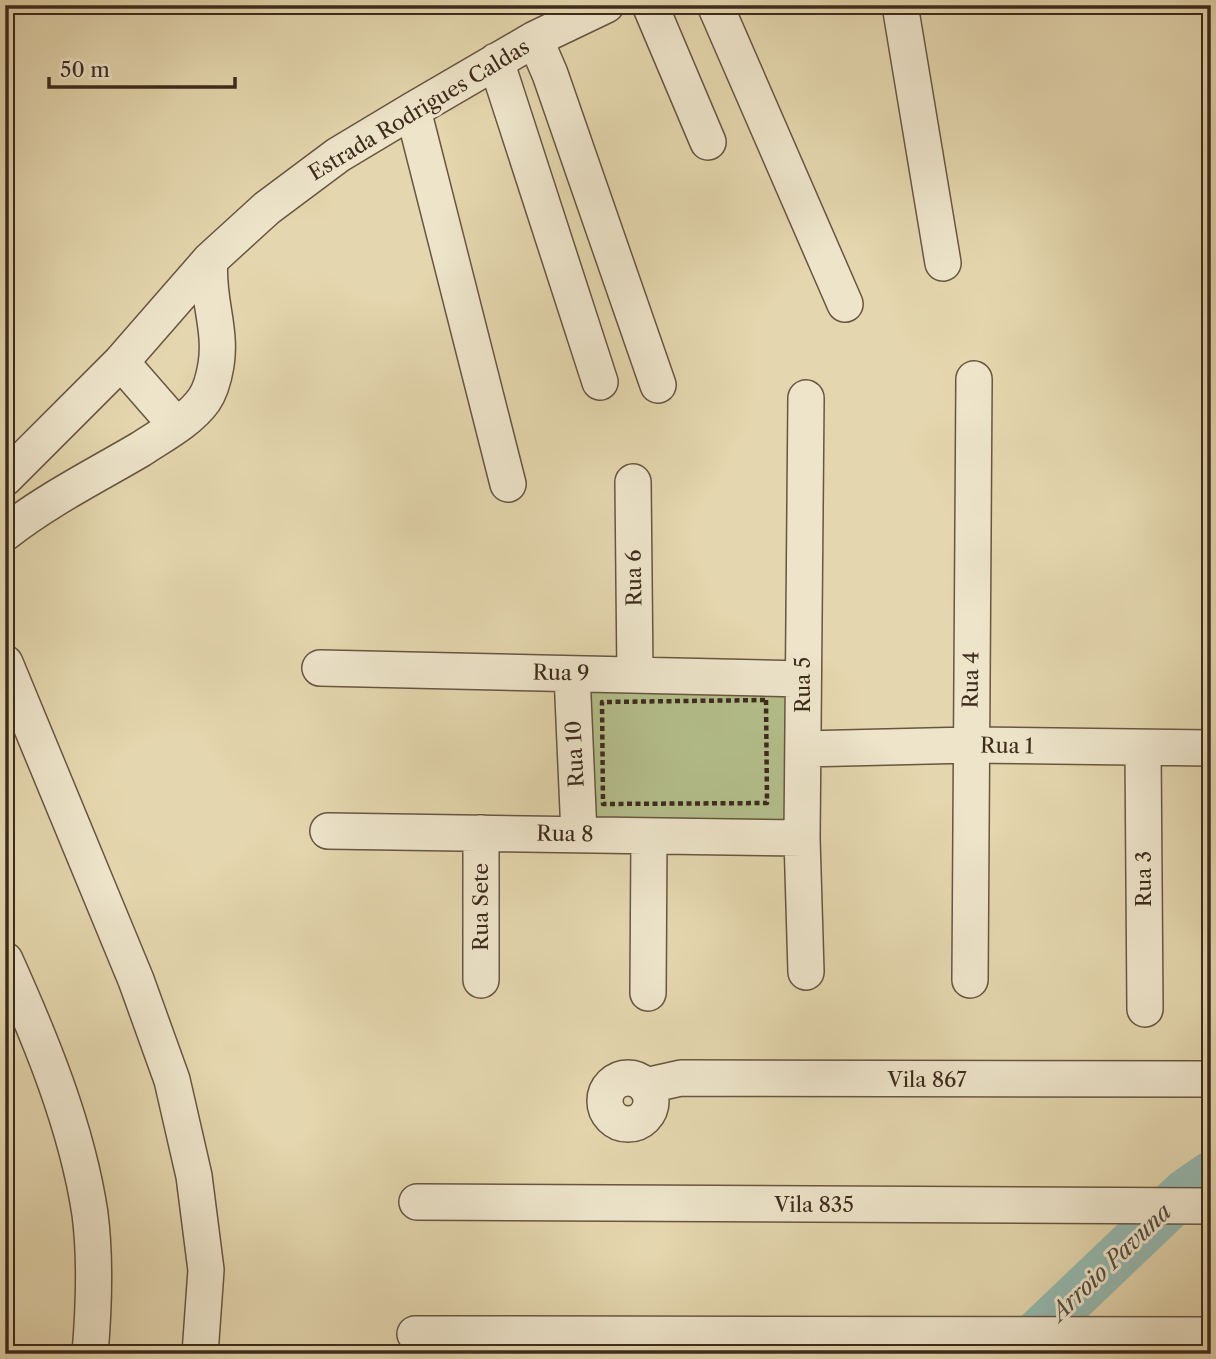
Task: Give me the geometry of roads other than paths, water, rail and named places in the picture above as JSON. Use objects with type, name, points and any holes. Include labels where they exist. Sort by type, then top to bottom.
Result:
[{"type":"street","name":"Estrada Rodrigues Caldas","points":[[5,478],[121,362],[210,260],[267,208],[318,170],[413,110],[535,39],[606,5]]},
{"type":"street","points":[[650,5],[708,142]]},
{"type":"street","points":[[715,5],[845,304]]},
{"type":"street","points":[[900,5],[943,263]]},
{"type":"street","points":[[535,39],[550,74],[658,385]]},
{"type":"street","points":[[496,61],[600,382]]},
{"type":"street","points":[[413,110],[508,484]]},
{"type":"street","points":[[5,533],[34,510],[176,425],[204,399],[216,362],[218,340],[208,288],[210,260]]},
{"type":"street","points":[[121,362],[176,425]]},
{"type":"street","name":"Rua 4","points":[[970,980],[974,379]]},
{"type":"street","name":"Rua 5","points":[[806,398],[802,838],[806,972]]},
{"type":"street","name":"Rua 6","points":[[634,482],[635,674]]},
{"type":"street","points":[[5,663],[136,980],[172,1080],[194,1176],[205,1270],[200,1354]]},
{"type":"street","name":"Rua 9","points":[[320,668],[803,679]]},
{"type":"street","name":"Rua 10","points":[[572,674],[579,834]]},
{"type":"street","name":"Rua 1","points":[[803,749],[970,745],[1211,748]]},
{"type":"street","name":"Rua 3","points":[[1143,749],[1145,1009]]},
{"type":"street","name":"Rua 8","points":[[328,831],[802,838]]},
{"type":"street","name":"Rua Sete","points":[[481,833],[481,980]]},
{"type":"street","points":[[648,993],[649,837]]},
{"type":"street","points":[[5,960],[37,1033],[77,1155],[90,1214],[95,1287],[90,1354]]},
{"type":"street","name":"Vila 867","points":[[645,1086],[681,1078],[1211,1079]]},
{"type":"street","name":"Vila 835","points":[[417,1202],[1202,1206]]},
{"type":"street","points":[[415,1334],[1211,1335]]},
{"type":"waterway","name":"Arroio Pavuna","points":[[1015,1354],[1185,1192],[1211,1174]]}]
